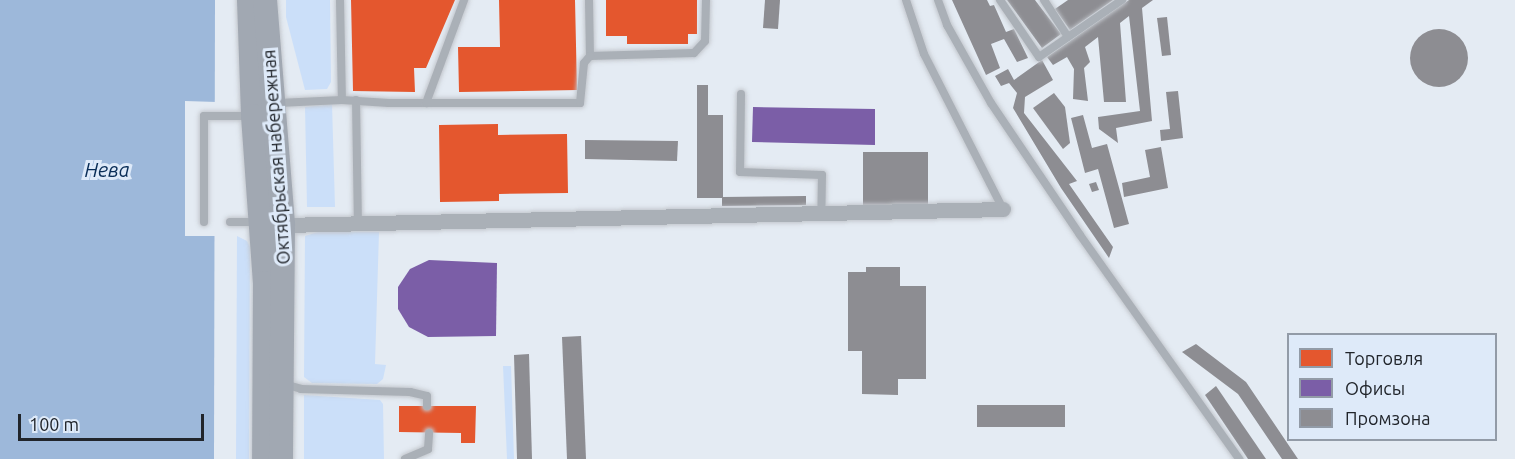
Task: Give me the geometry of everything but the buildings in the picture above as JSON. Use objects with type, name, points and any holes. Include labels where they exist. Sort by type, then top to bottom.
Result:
[{"type":"main road","name":"Октябрьская набережная","points":[[249,0],[253,116],[265,283],[264,459]]},
{"type":"main road","name":"Октябрьская набережная","points":[[265,0],[283,225],[281,459]]},
{"type":"street","points":[[283,225],[1003,209]]},
{"type":"lane","points":[[340,0],[342,100]]},
{"type":"lane","points":[[426,103],[464,0]]},
{"type":"lane","points":[[273,103],[342,100],[426,103],[580,103],[584,63],[590,56],[589,0]]},
{"type":"lane","points":[[590,56],[694,53],[705,41],[706,0]]},
{"type":"lane","points":[[906,0],[924,54],[1003,209]]},
{"type":"lane","points":[[938,0],[947,25],[992,103],[1080,235],[1239,459]]},
{"type":"lane","points":[[1000,0],[1040,57],[1122,0]]},
{"type":"lane","points":[[1044,0],[1068,37]]},
{"type":"lane","points":[[741,94],[740,172],[822,175],[821,214]]},
{"type":"lane","points":[[356,100],[358,223]]},
{"type":"lane","points":[[204,222],[204,116],[253,116]]},
{"type":"lane","points":[[230,222],[260,222]]},
{"type":"lane","points":[[281,384],[301,389],[410,392],[427,396],[427,406]]},
{"type":"lane","points":[[405,459],[428,449],[429,433]]},
{"type":"shaded area","points":[[286,0],[330,0],[331,82],[327,89],[305,90],[286,17]]},
{"type":"shaded area","points":[[332,104],[335,207],[307,207],[305,107]]},
{"type":"shaded area","points":[[321,231],[379,232],[375,364],[386,365],[383,379],[377,384],[312,383],[304,377],[305,236]]},
{"type":"shaded area","points":[[237,236],[247,241],[250,247],[249,459],[236,459]]},
{"type":"shaded area","points":[[503,366],[511,366],[514,459],[507,459]]},
{"type":"shaded area","points":[[304,395],[380,400],[383,404],[384,459],[304,459]]},
{"type":"water","name":"Нева","points":[[0,0],[215,0],[214,459],[0,459]]},
{"type":"pier","points":[[185,101],[217,102],[217,236],[185,236]]}]
